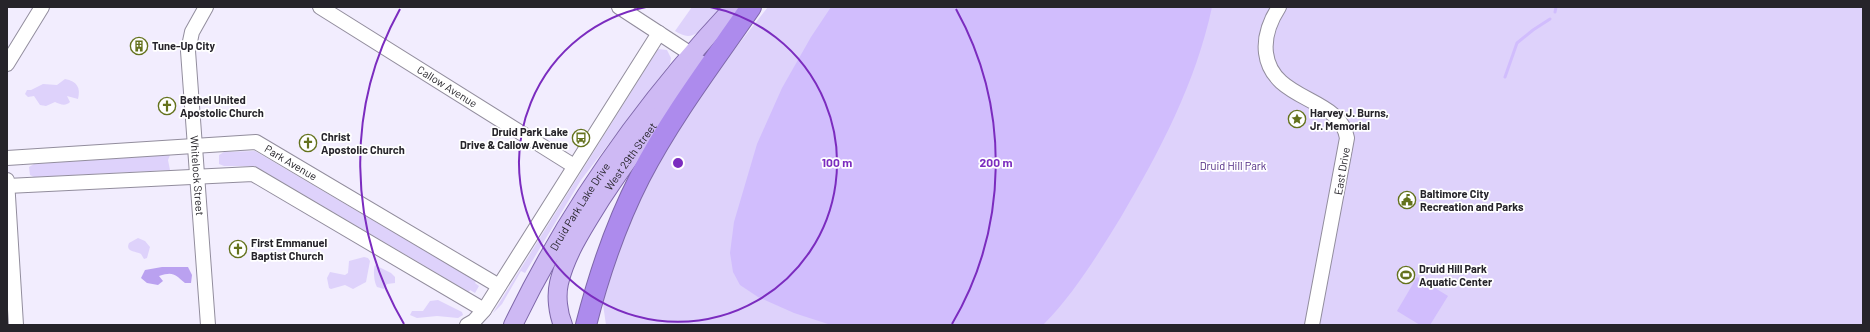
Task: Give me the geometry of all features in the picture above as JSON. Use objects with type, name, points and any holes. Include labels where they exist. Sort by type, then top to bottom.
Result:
[{"type":"highway","points":[[586,325],[597,284],[625,207],[640,176],[687,99],[751,7]]},
{"type":"highway","points":[[597,284],[595,307],[598,325]]},
{"type":"main road","name":"Druid Park Lake Drive","points":[[513,325],[560,235],[582,200],[626,139],[691,54],[734,7]]},
{"type":"main road","name":"West 29th Street","points":[[563,325],[557,298],[558,284],[565,263],[582,231],[626,161],[702,62],[748,7]]},
{"type":"street","points":[[7,64],[42,7]]},
{"type":"street","name":"Whitelock Street","points":[[206,7],[192,32],[189,43],[208,325]]},
{"type":"street","name":"Callow Avenue","points":[[320,7],[574,166]]},
{"type":"street","points":[[619,7],[691,54]]},
{"type":"street","name":"East Drive","points":[[1279,7],[1269,26],[1267,38],[1266,49],[1270,67],[1283,84],[1340,120],[1347,138],[1312,325]]},
{"type":"street","points":[[467,325],[474,321],[484,310],[659,33]]},
{"type":"street","name":"Park Avenue","points":[[7,158],[196,144],[256,142],[499,286]]},
{"type":"street","points":[[7,186],[253,174],[484,310]]},
{"type":"street","points":[[7,180],[16,325]]},
{"type":"green space","points":[[692,7],[721,7],[697,33],[689,36],[675,31]]},
{"type":"green space","name":"Druid Hill Park","points":[[768,7],[1863,7],[1863,325],[606,325],[603,304],[612,268],[626,230],[660,157],[719,69]]},
{"type":"green space","points":[[658,49],[667,50],[671,58],[670,64],[581,180],[525,273],[521,271],[502,304],[493,313]]},
{"type":"green space","points":[[65,79],[73,81],[77,86],[79,92],[78,99],[67,96],[70,102],[66,104],[62,105],[55,102],[46,106],[40,105],[34,96],[28,97],[25,94],[27,90],[31,90],[43,84],[57,85]]},
{"type":"green space","points":[[255,151],[476,281],[475,283],[479,286],[475,293],[470,290],[469,292],[255,166],[224,166],[219,164],[219,155],[224,152]]},
{"type":"green space","points":[[170,155],[168,160],[170,170],[34,177],[30,175],[29,167],[34,164]]},
{"type":"green space","points":[[138,238],[145,241],[150,247],[147,258],[144,259],[141,254],[131,251],[128,248],[129,243]]},
{"type":"green space","points":[[364,257],[368,258],[370,261],[366,282],[353,289],[345,285],[331,289],[329,288],[327,278],[330,272],[345,275],[348,273],[349,261]]},
{"type":"green space","points":[[375,265],[391,273],[395,277],[395,283],[387,284],[384,289],[377,287],[374,276]]},
{"type":"green space","points":[[438,300],[462,312],[463,315],[458,318],[437,316],[417,318],[410,315],[412,311],[423,311],[430,301]]},
{"type":"shaded area","points":[[831,7],[1212,7],[1197,62],[1163,141],[1121,217],[1085,273],[1065,300],[1043,325],[831,325],[794,313],[758,297],[740,285],[733,272],[730,253],[734,222],[757,144],[782,88],[811,37]]},
{"type":"shaded area","points":[[162,267],[188,267],[192,275],[191,283],[185,283],[171,274],[159,276],[163,281],[158,285],[147,283],[141,278],[145,270]]},
{"type":"shaded area","points":[[1417,277],[1448,296],[1430,325],[1420,325],[1397,311]]},
{"type":"waterway","points":[[1555,12],[1556,7]]},
{"type":"waterway","points":[[1505,77],[1517,43],[1550,19]]},
{"type":"place","name":"Tune-Up City","points":[[139,46]]},
{"type":"place","name":"Bethel United Apostolic Church","points":[[167,106]]},
{"type":"place","name":"Harvey J. Burns, Jr. Memorial","points":[[1297,119]]},
{"type":"place","name":"Druid Park Lake Drive & Callow Avenue","points":[[581,138]]},
{"type":"place","name":"Christ Apostolic Church","points":[[308,143]]},
{"type":"place","name":"Baltimore City Recreation and Parks","points":[[1407,200]]},
{"type":"place","name":"First Emmanuel Baptist Church","points":[[238,249]]},
{"type":"place","name":"Druid Hill Park Aquatic Center","points":[[1406,275]]}]
